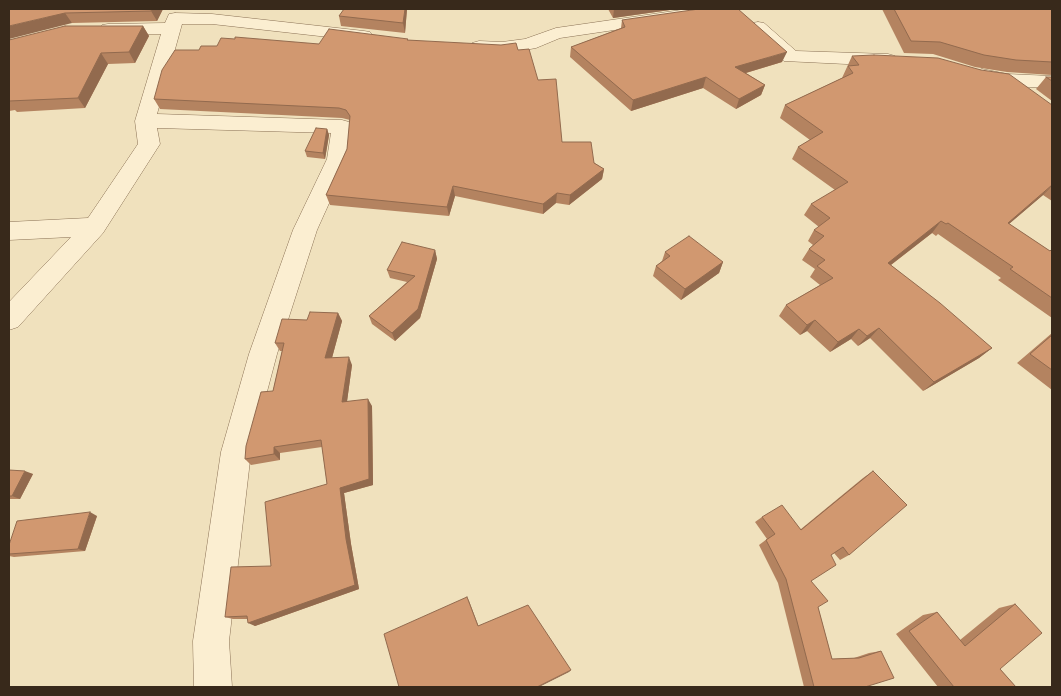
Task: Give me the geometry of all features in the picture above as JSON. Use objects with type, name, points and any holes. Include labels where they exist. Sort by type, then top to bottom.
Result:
[{"type":"street","points":[[463,46],[511,47],[529,44],[556,33],[723,9]]},
{"type":"street","points":[[744,15],[791,58],[904,61]]},
{"type":"street","points":[[9,319],[95,227],[149,144],[145,121],[175,18]]},
{"type":"street","points":[[92,30],[175,18],[212,19],[380,38]]},
{"type":"street","points":[[965,71],[1006,80],[1052,82]]},
{"type":"street","points":[[1006,80],[1037,101]]},
{"type":"street","points":[[145,121],[342,127],[338,159],[305,230],[263,354],[236,452],[211,642],[213,687]]},
{"type":"street","points":[[9,231],[95,227]]},
{"type":"building","points":[[9,9],[152,9],[151,11],[65,13],[9,26]]},
{"type":"building","points":[[344,9],[405,9],[403,23],[339,16]]},
{"type":"building","points":[[699,9],[738,9],[787,52],[735,67],[765,85],[739,99],[706,77],[633,100],[571,47],[625,27],[622,20]]},
{"type":"building","points":[[894,9],[1052,9],[1052,62],[1016,60],[984,55],[940,42],[911,41]]},
{"type":"building","points":[[65,26],[143,26],[129,52],[101,53],[78,98],[9,101],[9,40]]},
{"type":"building","points":[[329,29],[407,40],[501,45],[516,43],[518,50],[529,49],[538,80],[556,79],[562,142],[591,142],[594,163],[604,169],[570,195],[557,193],[543,204],[453,186],[447,207],[326,195],[347,149],[350,116],[346,110],[339,108],[154,99],[162,70],[175,50],[199,50],[201,46],[217,46],[221,38],[235,39],[235,37],[319,44]]},
{"type":"building","points":[[874,55],[938,58],[981,70],[1009,74],[1052,105],[1052,185],[1008,223],[1050,251],[1052,249],[1052,298],[1010,269],[1013,267],[948,223],[946,224],[941,221],[888,263],[940,303],[992,348],[934,382],[879,328],[867,336],[859,329],[838,342],[815,320],[807,325],[786,305],[833,278],[817,266],[825,260],[809,249],[824,236],[814,230],[830,218],[811,204],[848,182],[798,147],[823,132],[785,105],[853,73],[848,66],[859,65],[852,56]]},
{"type":"building","points":[[316,128],[327,129],[323,153],[305,151]]},
{"type":"building","points":[[689,236],[723,262],[685,289],[656,266],[670,256],[665,252]]},
{"type":"building","points":[[402,242],[435,250],[418,309],[392,333],[369,316],[415,276],[387,270]]},
{"type":"building","points":[[310,312],[338,313],[325,358],[349,357],[342,402],[368,399],[369,479],[340,488],[346,539],[355,585],[248,623],[247,616],[225,617],[231,567],[271,566],[265,502],[327,484],[321,440],[274,447],[274,454],[245,459],[246,446],[261,392],[273,391],[284,343],[275,343],[282,319],[307,320]]},
{"type":"building","points":[[1052,335],[1052,370],[1030,354]]},
{"type":"building","points":[[9,470],[25,471],[12,496],[9,496]]},
{"type":"building","points":[[873,471],[907,505],[849,555],[843,547],[831,555],[836,565],[811,581],[828,601],[818,607],[832,659],[859,658],[881,651],[894,678],[865,687],[814,687],[786,579],[766,540],[775,534],[762,517],[782,505],[801,530]]},
{"type":"building","points":[[90,512],[78,549],[9,554],[9,545],[17,521]]},
{"type":"building","points":[[467,597],[478,626],[528,605],[571,670],[537,687],[399,687],[384,634]]},
{"type":"building","points":[[1015,604],[1042,633],[1000,669],[1016,687],[954,687],[909,631],[937,612],[965,646]]}]
